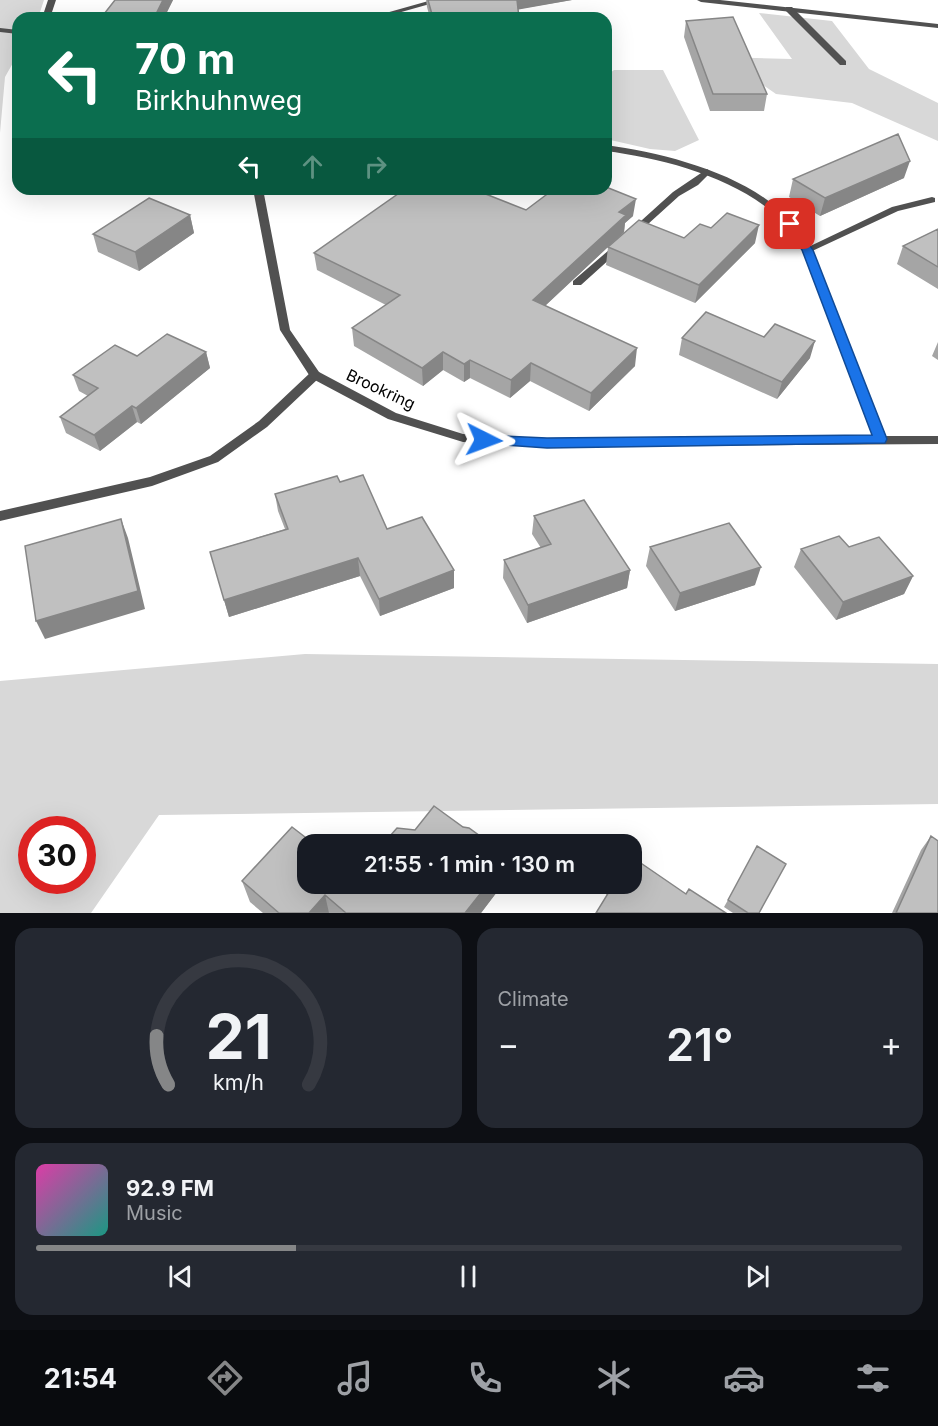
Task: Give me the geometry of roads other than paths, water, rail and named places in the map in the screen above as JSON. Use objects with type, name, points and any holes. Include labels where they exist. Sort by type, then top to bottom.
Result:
[{"type":"street","points":[[395,12],[440,0]]},
{"type":"street","points":[[701,0],[938,26]]},
{"type":"street","points":[[781,0],[843,63]]},
{"type":"street","points":[[612,149],[666,159],[707,172],[760,199],[790,224],[807,250],[880,439]]},
{"type":"street","points":[[577,283],[676,194],[695,183],[707,172]]},
{"type":"street","name":"Brookring","points":[[259,195],[285,330],[315,375],[392,416],[463,438],[547,443],[938,440]]},
{"type":"street","points":[[807,250],[895,209],[932,200]]},
{"type":"street","points":[[0,516],[152,481],[214,459],[263,424],[315,375]]}]
